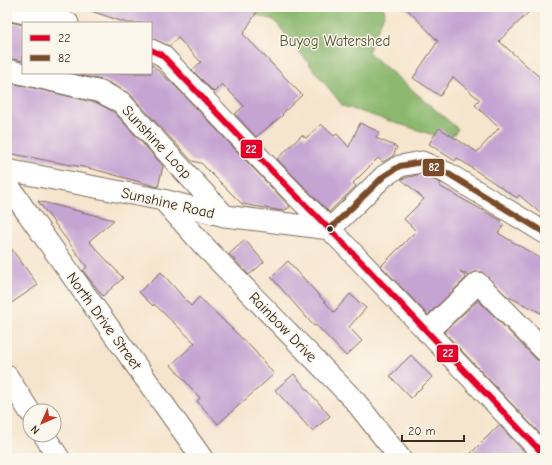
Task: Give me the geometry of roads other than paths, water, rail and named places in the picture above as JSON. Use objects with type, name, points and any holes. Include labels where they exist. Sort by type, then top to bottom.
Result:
[{"type":"street","points":[[7,9],[64,22]]},
{"type":"street","points":[[152,50],[162,55],[330,229],[545,456]]},
{"type":"street","name":"Sunshine Loop","points":[[7,70],[22,74]]},
{"type":"street","name":"Sunshine Loop","points":[[24,74],[101,92],[121,102],[225,216]]},
{"type":"street","points":[[330,229],[384,176],[400,166],[422,162],[447,174],[545,233]]},
{"type":"street","name":"Sunshine Road","points":[[7,170],[163,200],[225,216],[330,229]]},
{"type":"street","name":"North Drive Street","points":[[7,183],[23,208],[202,458]]},
{"type":"street","name":"Rainbow Drive","points":[[163,200],[205,247],[355,400],[400,458]]},
{"type":"street","points":[[427,332],[478,283],[545,351]]},
{"type":"street","points":[[7,376],[24,403]]},
{"type":"street","points":[[49,443],[59,458]]},
{"type":"park label","name":"Buyog Watershed","points":[[335,41]]}]
